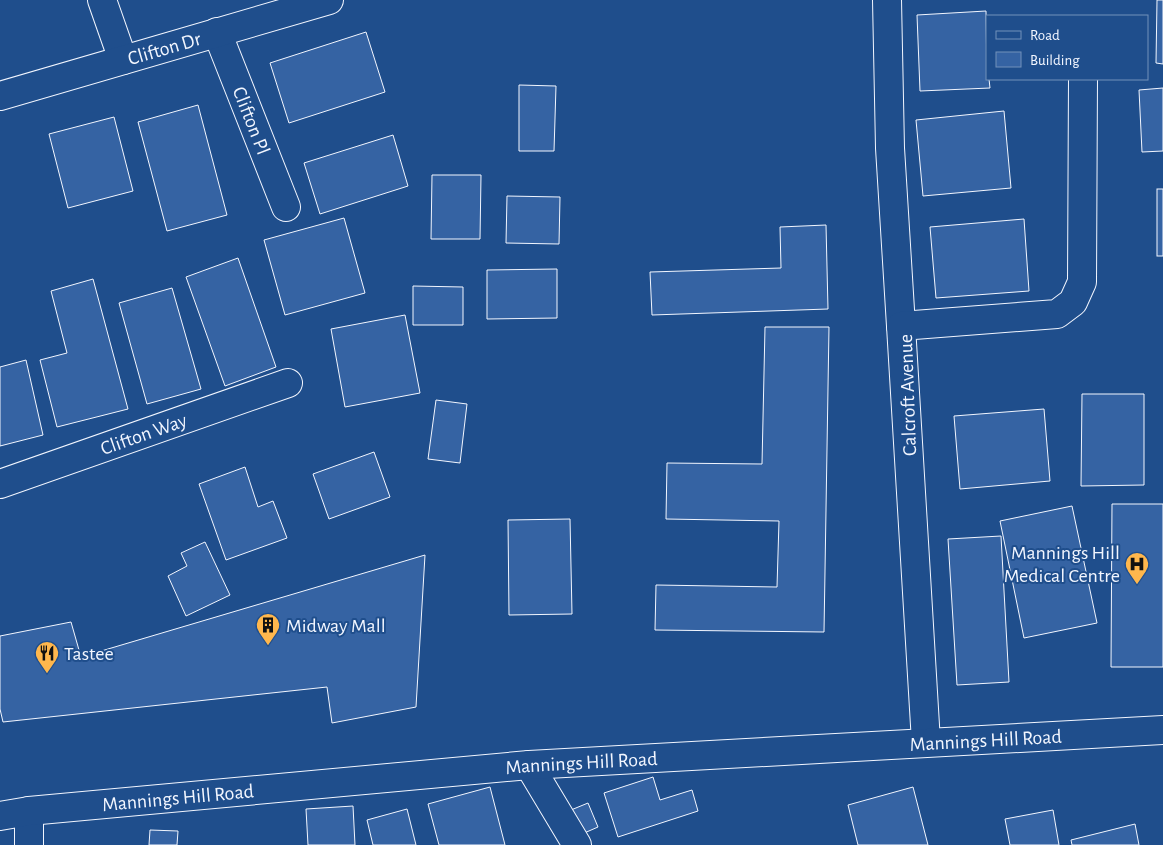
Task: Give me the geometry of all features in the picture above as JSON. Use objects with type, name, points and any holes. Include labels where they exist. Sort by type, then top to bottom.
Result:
[{"type":"street","points":[[102,0],[123,60]]},
{"type":"street","name":"Clifton Dr","points":[[0,96],[329,0]]},
{"type":"street","points":[[887,0],[890,148],[901,326]]},
{"type":"street","name":"Clifton Pl","points":[[217,32],[286,207]]},
{"type":"street","name":"Calcroft Avenue","points":[[926,742],[901,326],[1057,314],[1073,302],[1082,282],[1083,80]]},
{"type":"street","name":"Clifton Way","points":[[0,484],[288,383]]},
{"type":"street","name":"Mannings Hill Road","points":[[0,816],[29,811],[529,765],[1163,730]]},
{"type":"street","points":[[529,765],[577,845]]},
{"type":"street","points":[[29,811],[29,845]]},
{"type":"building","points":[[1157,0],[1163,0],[1163,64],[1156,63]]},
{"type":"building","points":[[986,11],[986,80],[989,80],[990,88],[920,91],[917,15]]},
{"type":"building","points":[[366,32],[385,92],[289,123],[270,63]]},
{"type":"building","points":[[519,85],[556,86],[554,151],[519,151]]},
{"type":"building","points":[[1163,88],[1163,151],[1142,152],[1139,90]]},
{"type":"building","points":[[198,105],[227,215],[167,231],[138,122]]},
{"type":"building","points":[[1004,111],[1011,188],[923,196],[916,120]]},
{"type":"building","points":[[114,117],[133,191],[68,208],[49,134]]},
{"type":"building","points":[[393,135],[408,186],[320,214],[304,163]]},
{"type":"building","points":[[432,175],[481,175],[480,239],[431,239]]},
{"type":"building","points":[[1157,189],[1163,189],[1163,256],[1157,256]]},
{"type":"building","points":[[507,196],[560,197],[559,244],[506,243]]},
{"type":"building","points":[[344,218],[365,293],[285,315],[264,240]]},
{"type":"building","points":[[1024,219],[1029,291],[936,298],[930,227]]},
{"type":"building","points":[[826,225],[828,309],[652,315],[650,272],[781,268],[780,227]]},
{"type":"building","points":[[238,258],[276,367],[225,386],[186,277]]},
{"type":"building","points":[[557,269],[557,318],[487,319],[487,270]]},
{"type":"building","points":[[93,279],[128,409],[57,427],[40,360],[67,353],[51,291]]},
{"type":"building","points":[[413,286],[463,287],[463,325],[413,325]]},
{"type":"building","points":[[172,288],[201,389],[147,404],[119,303]]},
{"type":"building","points":[[405,315],[420,393],[345,407],[331,329]]},
{"type":"building","points":[[765,327],[829,327],[824,632],[655,630],[656,585],[777,587],[779,521],[666,519],[667,463],[762,464]]},
{"type":"building","points":[[26,360],[43,435],[0,446],[0,367]]},
{"type":"building","points":[[1082,394],[1144,394],[1144,485],[1081,486]]},
{"type":"building","points":[[436,400],[467,404],[460,463],[428,459]]},
{"type":"building","points":[[1044,409],[1050,481],[960,489],[954,416]]},
{"type":"building","points":[[374,452],[390,497],[329,519],[313,474]]},
{"type":"building","points":[[245,467],[258,507],[273,501],[287,538],[226,560],[199,484]]},
{"type":"building","name":"Mannings Hill Medical Centre","points":[[1112,504],[1163,504],[1163,667],[1111,667]]},
{"type":"building","points":[[1072,506],[1097,623],[1024,638],[1000,521]]},
{"type":"building","points":[[570,519],[572,614],[509,615],[508,520]]},
{"type":"building","points":[[1001,536],[1009,682],[957,685],[948,539]]},
{"type":"building","points":[[205,542],[230,595],[186,616],[168,576],[187,566],[181,553]]},
{"type":"building","name":"Midway Mall","points":[[425,555],[416,707],[332,723],[327,687],[3,722],[0,709],[0,636],[71,622],[81,657]]},
{"type":"building","points":[[653,777],[660,800],[692,790],[698,811],[618,837],[604,793]]},
{"type":"building","points":[[490,787],[505,845],[439,845],[428,804]]},
{"type":"building","points":[[913,787],[928,845],[858,845],[848,805]]},
{"type":"building","points":[[588,803],[598,827],[582,834],[571,810]]},
{"type":"building","points":[[353,806],[355,845],[308,845],[306,809]]},
{"type":"building","points":[[407,809],[416,845],[373,845],[367,820]]},
{"type":"building","points":[[1053,810],[1059,845],[1010,845],[1005,819]]},
{"type":"building","points":[[1135,824],[1139,845],[1072,845],[1071,840]]},
{"type":"building","points":[[150,830],[178,831],[177,845],[149,845]]},
{"type":"place","name":"Mannings Hill Medical Centre","points":[[1137,585]]},
{"type":"place","name":"Midway Mall","points":[[268,646]]},
{"type":"place","name":"Tastee","points":[[47,674]]}]
